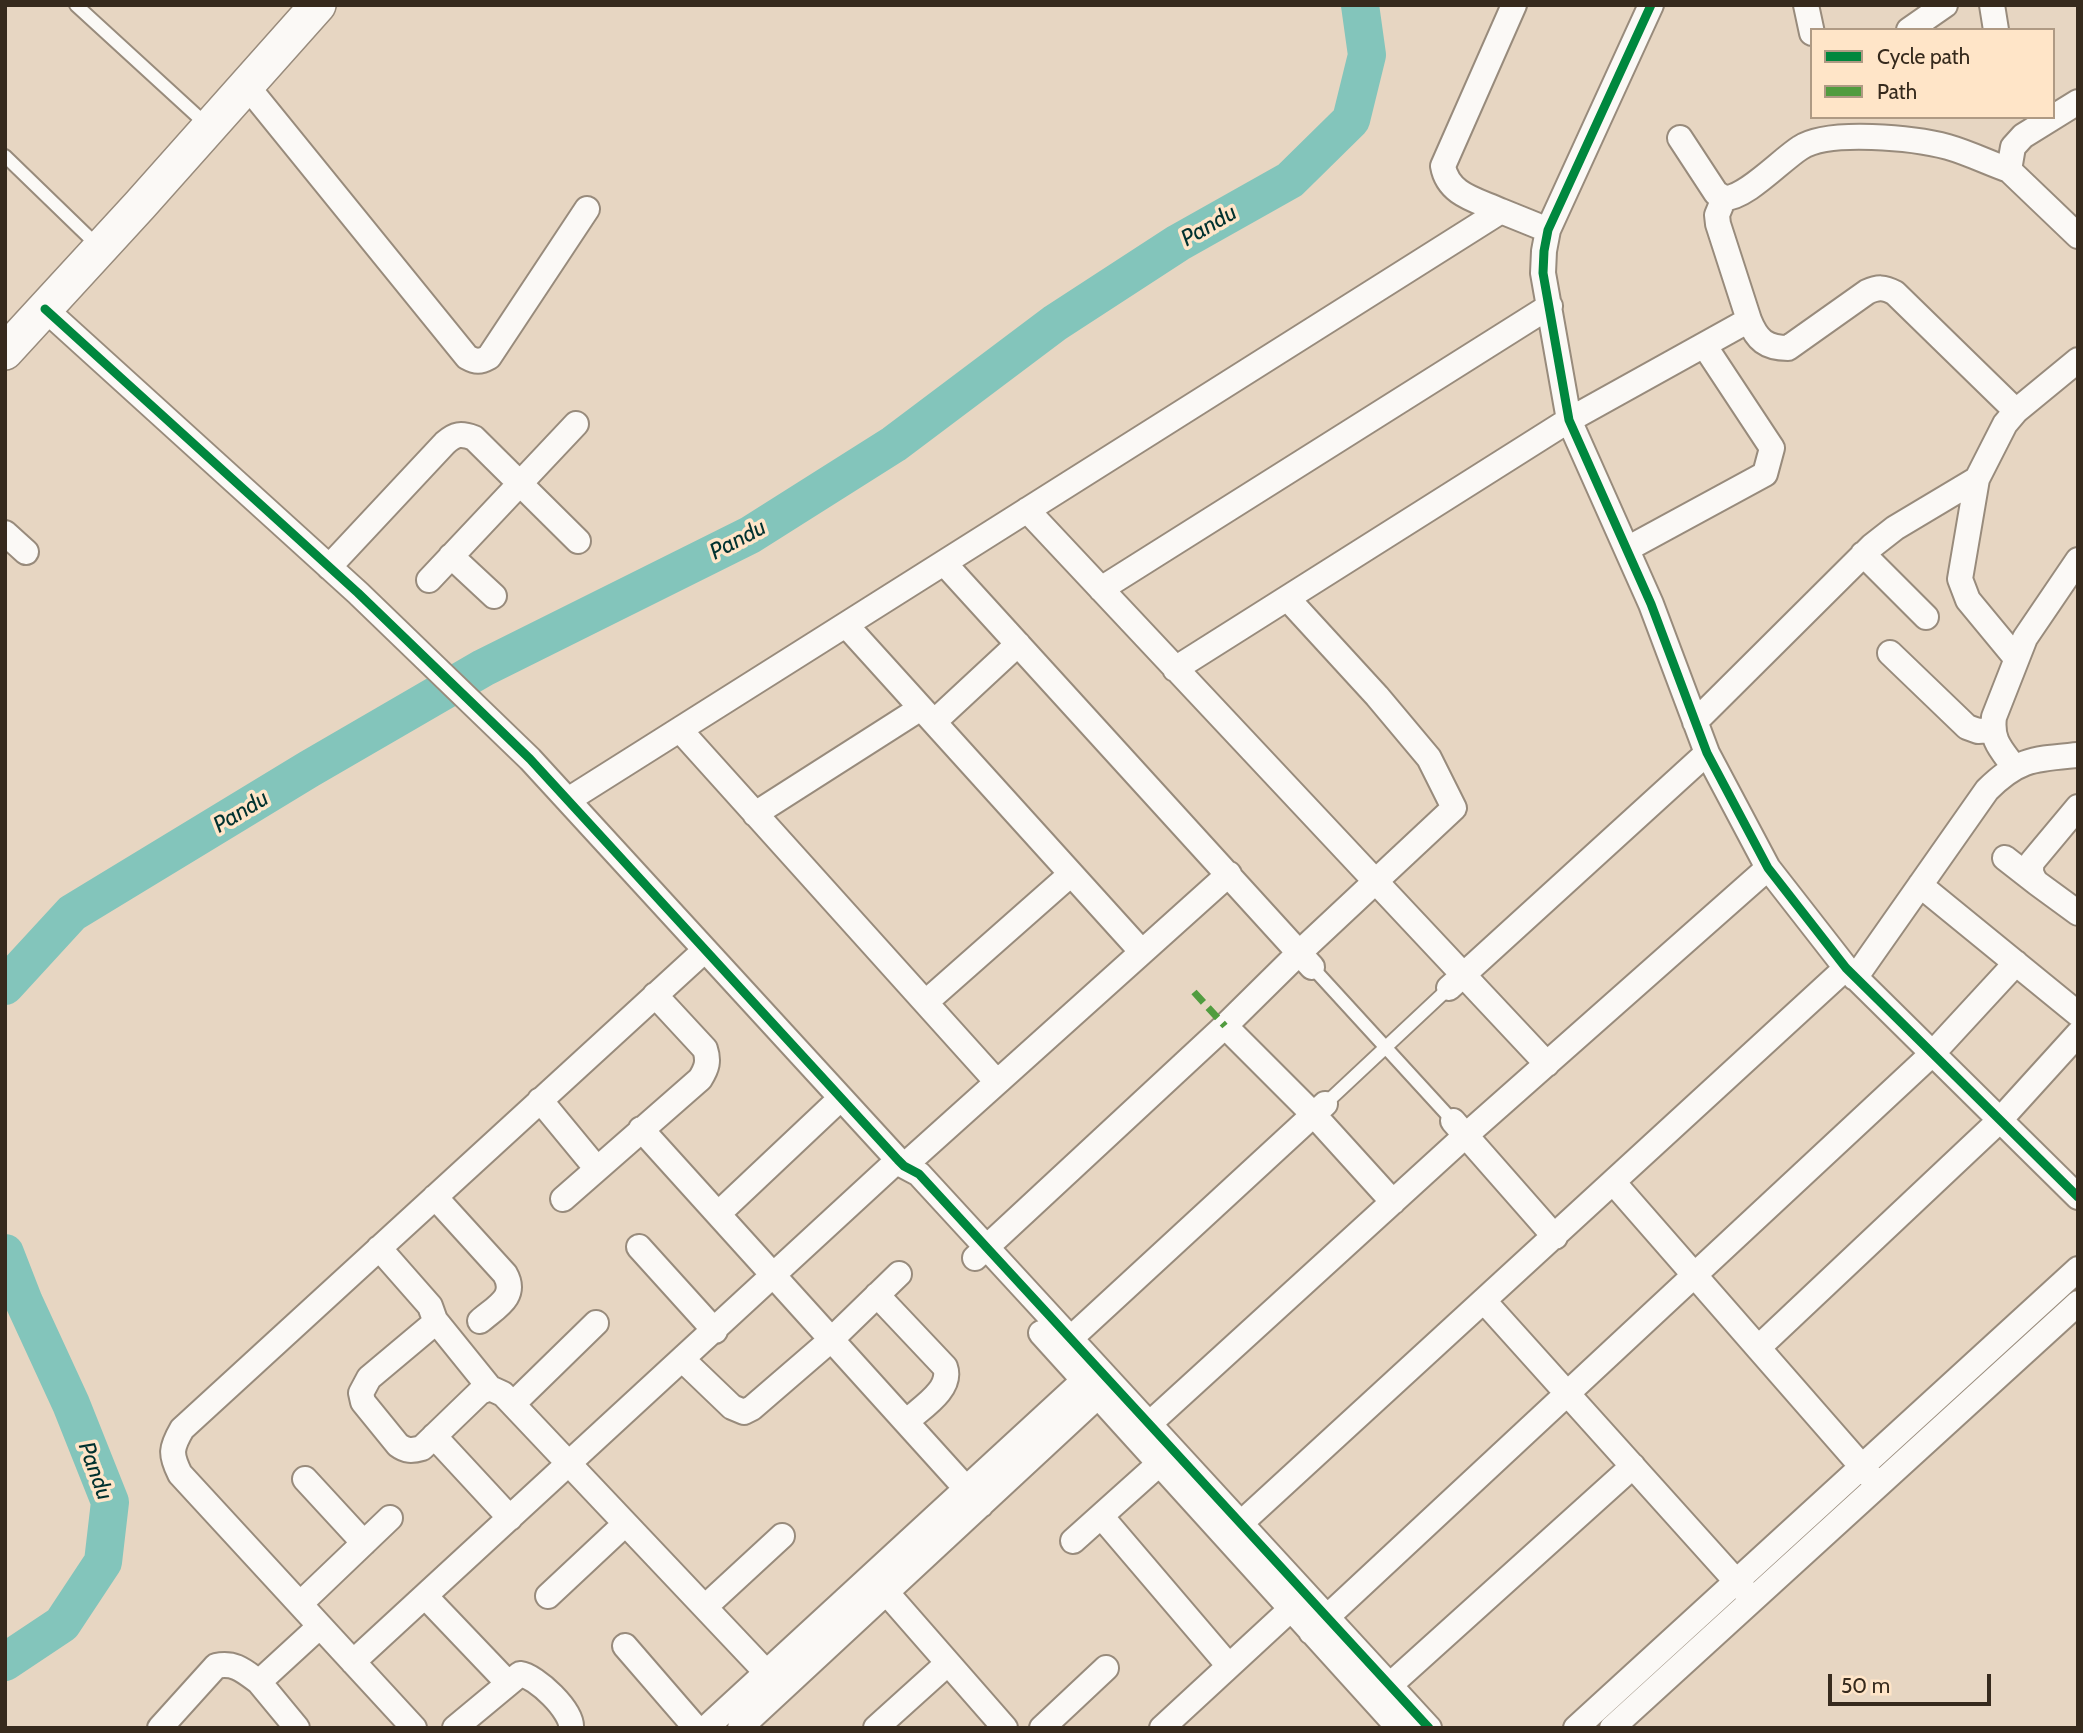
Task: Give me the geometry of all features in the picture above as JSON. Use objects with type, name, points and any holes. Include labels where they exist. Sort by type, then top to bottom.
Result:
[{"type":"street","points":[[5,352],[318,5]]},
{"type":"street","points":[[1514,5],[1443,166],[1446,180],[1454,189],[1548,230]]},
{"type":"street","points":[[1651,5],[1548,230],[1543,273],[1569,420],[1651,604],[1707,753],[1768,868],[1850,973],[2078,1197]]},
{"type":"street","points":[[1806,5],[1811,28]]},
{"type":"street","points":[[1912,28],[1945,5]]},
{"type":"street","points":[[1992,5],[1996,28]]},
{"type":"street","points":[[247,86],[473,361],[481,362],[489,357],[587,209]]},
{"type":"street","points":[[2055,114],[2078,102]]},
{"type":"street","points":[[2009,170],[2013,147],[2046,119]]},
{"type":"street","points":[[1680,138],[1716,193],[1724,198],[1738,195],[1801,147],[1816,140],[1833,137],[1919,141],[1950,147],[2009,170],[2078,236]]},
{"type":"street","points":[[1724,198],[1717,215],[1718,224],[1749,320],[1755,334],[1764,343],[1774,348],[1788,348],[1867,292],[1886,288],[1895,293],[2016,411]]},
{"type":"street","points":[[568,800],[1501,211]]},
{"type":"street","points":[[1101,589],[1550,306]]},
{"type":"street","points":[[45,309],[358,593],[530,759],[901,1163],[907,1181],[1070,1339],[1095,1384]]},
{"type":"street","points":[[1175,669],[1569,420],[1749,320]]},
{"type":"street","points":[[1627,548],[1765,474],[1772,448],[1704,345]]},
{"type":"street","points":[[2016,658],[1968,600],[1961,579],[1977,479],[1995,440],[2016,411],[2078,360]]},
{"type":"street","points":[[429,580],[576,424]]},
{"type":"street","points":[[329,567],[453,435],[464,434],[474,438],[578,541]]},
{"type":"street","points":[[1695,722],[1863,554],[1895,528],[1977,479]]},
{"type":"street","points":[[1027,510],[1375,882],[1456,981],[1547,1064]]},
{"type":"street","points":[[5,533],[26,552]]},
{"type":"street","points":[[1863,554],[1926,617]]},
{"type":"street","points":[[451,556],[494,596]]},
{"type":"street","points":[[2014,767],[1996,744],[1992,730],[1994,717],[2025,638],[2078,560]]},
{"type":"street","points":[[944,563],[1306,960]]},
{"type":"street","points":[[980,1254],[1226,1026],[1306,960],[1375,882],[1454,808],[1429,758],[1377,696],[1288,599]]},
{"type":"street","points":[[846,625],[1142,952]]},
{"type":"street","points":[[755,814],[927,715],[1018,644]]},
{"type":"street","points":[[1889,653],[1967,727],[1978,731],[1992,730]]},
{"type":"street","points":[[680,730],[998,1082]]},
{"type":"street","points":[[1456,981],[1707,753]]},
{"type":"street","points":[[1234,1530],[1614,1182],[1850,973],[1920,885],[1987,790],[2014,767],[2037,759],[2074,762]]},
{"type":"street","points":[[2037,883],[2030,870],[2032,862],[2078,807]]},
{"type":"street","points":[[2005,858],[2078,913]]},
{"type":"street","points":[[1143,1429],[1393,1202],[1459,1128],[1547,1064],[1768,868]]},
{"type":"street","points":[[926,1002],[1071,874]]},
{"type":"street","points":[[354,1662],[774,1276],[901,1163],[998,1082],[1229,874]]},
{"type":"street","points":[[1920,885],[2078,1014]]},
{"type":"street","points":[[414,1728],[180,1474],[173,1460],[173,1445],[182,1429],[705,950]]},
{"type":"street","points":[[1319,1625],[1932,1054],[2015,963]]},
{"type":"street","points":[[563,1199],[700,1079],[706,1070],[708,1059],[705,1049],[656,995]]},
{"type":"street","points":[[1226,1026],[1319,1109],[1393,1202]]},
{"type":"street","points":[[1758,1348],[1999,1121],[2078,1034]]},
{"type":"street","points":[[718,1214],[841,1098]]},
{"type":"street","points":[[541,1100],[597,1168]]},
{"type":"street","points":[[1070,1339],[1319,1109]]},
{"type":"street","points":[[1459,1128],[1555,1237]]},
{"type":"street","points":[[641,1129],[974,1496]]},
{"type":"street","points":[[1614,1182],[1878,1485]]},
{"type":"street","points":[[435,1197],[510,1282],[510,1292],[505,1299],[480,1321]]},
{"type":"street","points":[[639,1247],[715,1331]]},
{"type":"street","points":[[379,1248],[430,1307],[435,1320],[490,1388],[503,1394],[513,1404],[766,1672]]},
{"type":"street","points":[[980,1254],[1095,1384],[1143,1429],[1382,1693],[1429,1728]]},
{"type":"street","points":[[1576,1728],[2078,1269]]},
{"type":"street","points":[[683,1360],[732,1407],[744,1412],[832,1339],[899,1274]]},
{"type":"street","points":[[877,1295],[945,1367],[948,1374],[940,1391],[907,1421]]},
{"type":"street","points":[[1484,1301],[1753,1600]]},
{"type":"street","points":[[1612,1728],[2078,1303]]},
{"type":"street","points":[[435,1320],[369,1378],[361,1393],[363,1402],[398,1446],[414,1451],[422,1448],[480,1392],[490,1388]]},
{"type":"street","points":[[513,1404],[596,1324]]},
{"type":"street","points":[[1982,1355],[1998,1375]]},
{"type":"street","points":[[706,1728],[766,1672],[974,1496],[1095,1384]]},
{"type":"street","points":[[1143,1429],[1160,1463],[1234,1530],[1292,1608],[1319,1625]]},
{"type":"street","points":[[434,1436],[510,1518]]},
{"type":"street","points":[[1073,1541],[1160,1463]]},
{"type":"street","points":[[1382,1693],[1633,1466]]},
{"type":"street","points":[[305,1479],[364,1542]]},
{"type":"street","points":[[740,1728],[886,1592],[974,1496]]},
{"type":"street","points":[[1101,1516],[1229,1666]]},
{"type":"street","points":[[300,1604],[390,1518]]},
{"type":"street","points":[[548,1596],[625,1524]]},
{"type":"street","points":[[705,1607],[782,1536]]},
{"type":"street","points":[[886,1592],[1001,1726]]},
{"type":"street","points":[[425,1596],[508,1683]]},
{"type":"street","points":[[1162,1728],[1292,1608]]},
{"type":"street","points":[[259,1682],[320,1626]]},
{"type":"street","points":[[625,1646],[696,1728]]},
{"type":"street","points":[[876,1728],[948,1663]]},
{"type":"street","points":[[168,1725],[216,1666],[226,1664],[238,1666],[259,1682],[297,1728]]},
{"type":"street","points":[[1042,1728],[1106,1668]]},
{"type":"street","points":[[455,1728],[520,1674],[528,1675],[567,1712],[572,1720],[571,1728]]},
{"type":"street","points":[[1622,1685],[1639,1704]]},
{"type":"street","points":[[1382,1693],[1399,1728]]},
{"type":"lane","points":[[76,5],[210,127]]},
{"type":"lane","points":[[5,156],[100,249]]},
{"type":"lane","points":[[1306,960],[1459,1128]]},
{"type":"lane","points":[[1319,1109],[1456,981]]},
{"type":"waterway","name":"Pandu","points":[[5,986],[72,913],[309,769],[483,668],[750,535],[894,444],[1055,323],[1178,243],[1290,180],[1351,120],[1367,55],[1360,5]]},
{"type":"waterway","name":"Pandu","points":[[5,1253],[24,1302],[71,1404],[110,1502],[103,1562],[62,1624],[5,1662]]},
{"type":"marked path","points":[[1194,992],[1225,1026]]},
{"type":"cycle path","points":[[1651,5],[1548,230],[1543,273],[1569,420],[1651,604],[1707,753],[1768,868],[1846,968],[2078,1197]]},
{"type":"cycle path","points":[[45,309],[358,593],[530,759],[898,1160],[919,1174],[1429,1728]]}]
